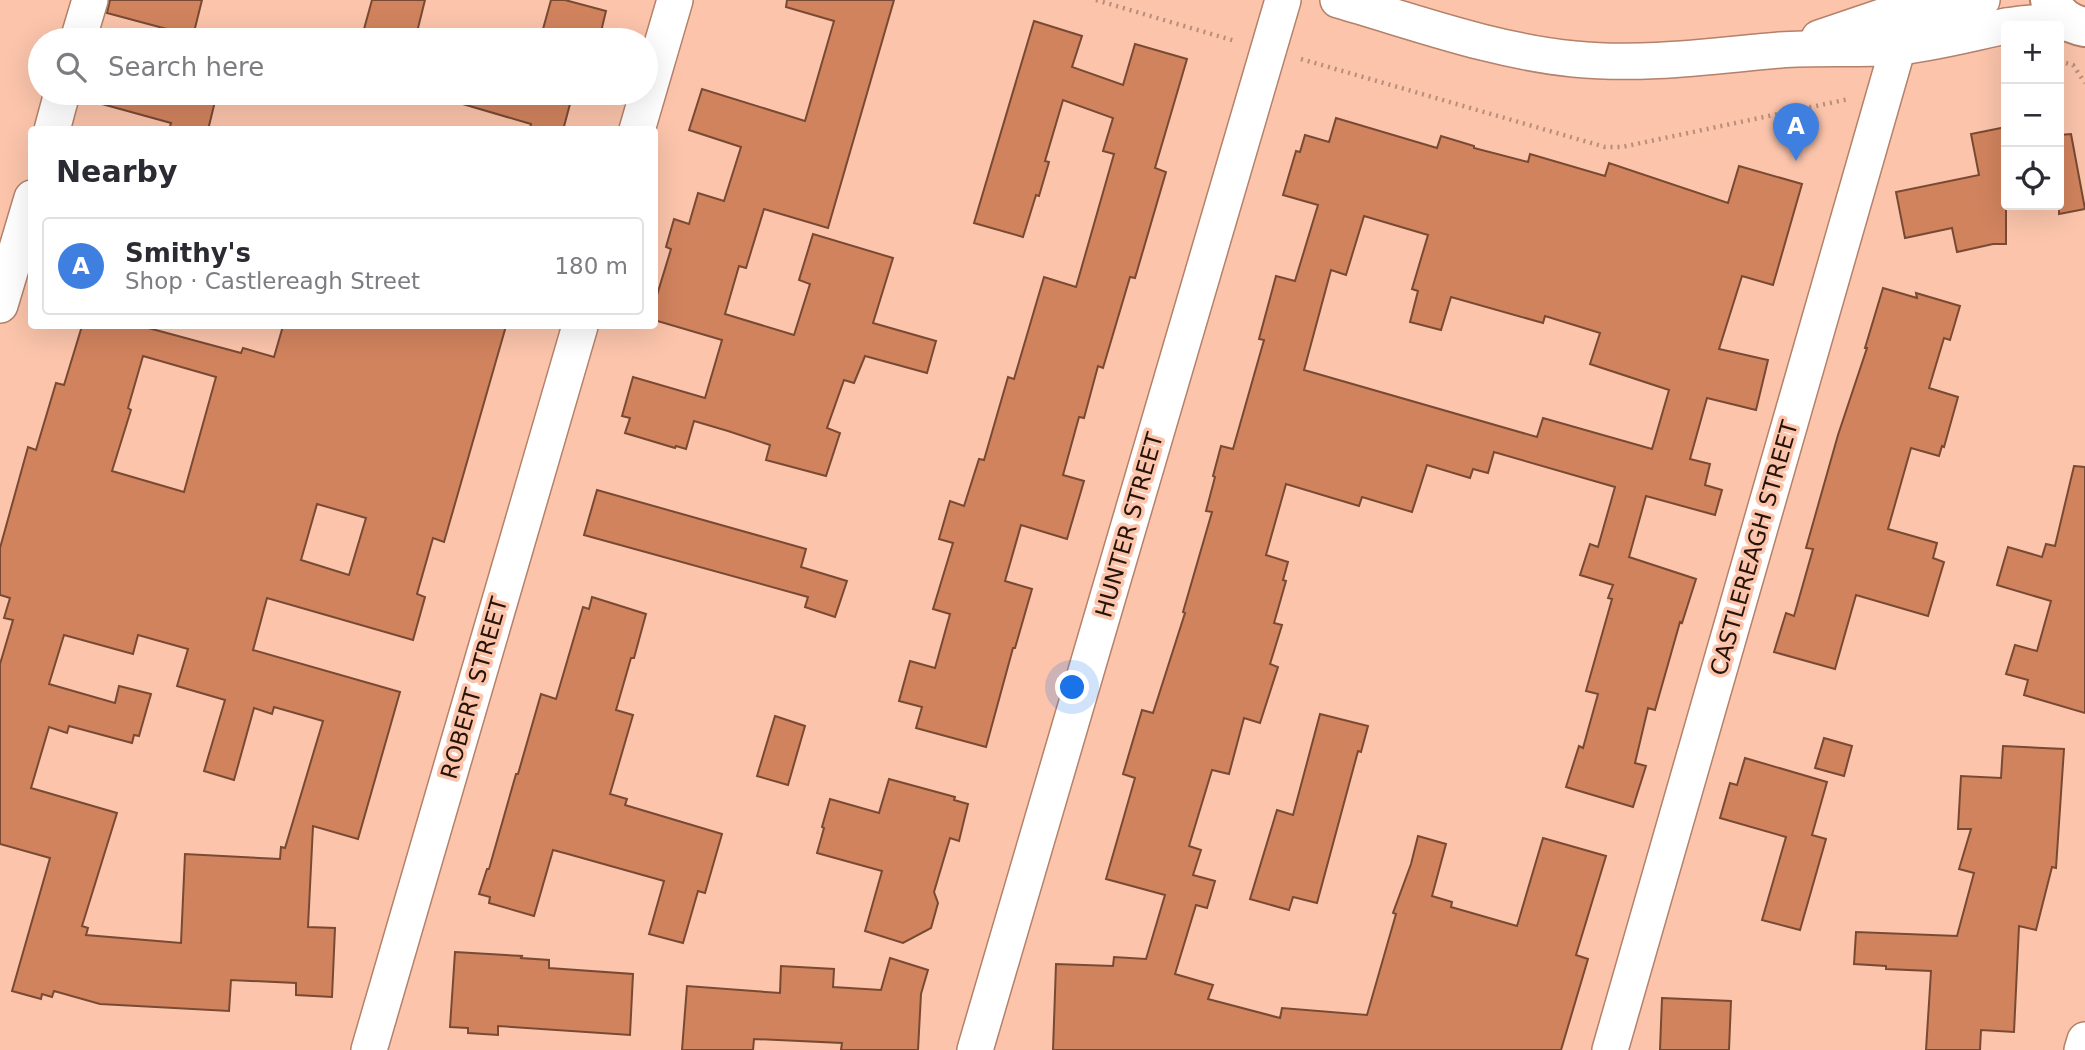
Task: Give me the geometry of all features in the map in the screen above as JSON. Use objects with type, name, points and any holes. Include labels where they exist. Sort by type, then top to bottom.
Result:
[{"type":"street","points":[[82,28],[90,0]]},
{"type":"street","points":[[658,58],[675,0]]},
{"type":"street","name":"HUNTER STREET","points":[[975,1050],[1283,0]]},
{"type":"street","points":[[1338,0],[1474,40],[1525,52],[1617,62],[1660,62],[1783,50],[1898,47],[2001,27]]},
{"type":"street","points":[[1783,50],[1881,17],[1953,8],[1982,0]]},
{"type":"street","name":"CASTLEREAGH STREET","points":[[1610,1050],[1898,47]]},
{"type":"street","points":[[53,126],[59,105]]},
{"type":"street","points":[[638,126],[644,105]]},
{"type":"street","points":[[0,305],[28,211]]},
{"type":"street","name":"ROBERT STREET","points":[[369,1050],[579,329]]},
{"type":"street","points":[[2082,1050],[2085,1040]]},
{"type":"path","points":[[2064,62],[2073,65],[2085,83]]},
{"type":"building","points":[[110,0],[202,0],[195,28],[163,28],[107,13]]},
{"type":"building","points":[[372,0],[425,0],[418,28],[364,28]]},
{"type":"building","points":[[551,0],[565,0],[606,11],[602,28],[543,28]]},
{"type":"building","points":[[787,0],[894,0],[828,228],[764,209],[746,268],[739,266],[725,314],[794,335],[810,284],[799,280],[813,234],[893,258],[873,323],[936,341],[927,373],[865,356],[854,383],[844,380],[827,428],[840,433],[826,476],[766,460],[770,445],[694,421],[686,449],[675,448],[625,433],[630,418],[622,416],[633,377],[705,398],[722,340],[658,321],[658,292],[671,249],[666,247],[674,219],[689,224],[698,193],[724,201],[741,147],[689,130],[702,89],[805,121],[834,21],[786,7]]},
{"type":"building","points":[[1034,21],[1082,36],[1072,67],[1123,85],[1135,44],[1187,59],[1155,168],[1166,172],[1135,278],[1130,277],[1103,368],[1098,366],[1084,418],[1079,417],[1063,475],[1084,481],[1067,539],[1021,525],[1005,581],[1032,589],[986,747],[916,728],[922,707],[899,701],[910,661],[935,668],[950,614],[933,609],[953,543],[939,539],[950,501],[964,506],[979,459],[984,460],[1008,377],[1014,379],[1044,277],[1076,287],[1114,154],[1103,151],[1113,118],[1063,100],[1045,161],[1049,162],[1023,237],[974,223]]},
{"type":"building","points":[[106,105],[214,105],[209,126],[170,126],[171,123]]},
{"type":"building","points":[[466,105],[570,105],[564,126],[531,124]]},
{"type":"building","points":[[1336,118],[1437,148],[1441,136],[1528,162],[1530,154],[1605,176],[1609,163],[1728,203],[1739,166],[1802,184],[1773,285],[1742,276],[1719,349],[1768,360],[1756,410],[1707,398],[1690,459],[1710,464],[1705,485],[1722,490],[1715,515],[1646,496],[1629,557],[1696,579],[1682,623],[1680,622],[1655,710],[1648,708],[1635,763],[1646,766],[1633,807],[1566,787],[1579,746],[1583,748],[1598,694],[1586,691],[1612,599],[1608,598],[1613,585],[1580,575],[1590,544],[1598,547],[1615,487],[1494,452],[1488,473],[1473,469],[1470,478],[1427,465],[1412,512],[1362,497],[1359,506],[1286,484],[1266,555],[1288,562],[1283,580],[1286,581],[1274,623],[1282,625],[1270,664],[1278,667],[1260,723],[1244,718],[1229,774],[1212,770],[1189,846],[1201,850],[1193,875],[1215,881],[1207,908],[1196,905],[1175,974],[1213,985],[1208,999],[1280,1018],[1282,1008],[1367,1015],[1396,914],[1393,913],[1418,836],[1446,844],[1432,896],[1452,902],[1451,907],[1517,926],[1543,838],[1606,856],[1576,955],[1588,959],[1561,1050],[1053,1050],[1056,964],[1113,966],[1114,957],[1146,959],[1165,895],[1106,879],[1135,778],[1123,774],[1142,710],[1153,713],[1185,613],[1183,612],[1212,512],[1206,511],[1221,446],[1233,449],[1264,340],[1259,339],[1276,276],[1295,281],[1318,205],[1283,195],[1296,151],[1300,152],[1305,135],[1329,142]],"holes":[[[1364,216],[1428,235],[1412,289],[1418,291],[1410,322],[1441,330],[1451,297],[1543,323],[1545,316],[1600,333],[1590,364],[1669,390],[1652,449],[1543,418],[1537,437],[1304,370],[1331,270],[1346,275]]]},
{"type":"building","points":[[2001,128],[2001,210],[2006,210],[2006,244],[1957,252],[1952,228],[1905,238],[1896,192],[1979,175],[1971,134]]},
{"type":"building","points":[[2071,134],[2085,209],[2059,214],[2059,210],[2064,210],[2064,135]]},
{"type":"building","points":[[1883,288],[1917,298],[1916,293],[1960,306],[1950,340],[1944,338],[1929,388],[1958,397],[1944,447],[1942,446],[1939,456],[1911,448],[1888,529],[1937,543],[1933,558],[1944,562],[1928,616],[1856,595],[1835,669],[1774,652],[1786,613],[1794,616],[1813,549],[1806,548]]},
{"type":"building","points":[[81,329],[152,329],[241,353],[243,348],[274,357],[282,329],[505,329],[444,542],[433,538],[417,594],[425,597],[413,640],[267,598],[253,650],[400,692],[358,839],[313,826],[308,927],[335,928],[332,997],[296,995],[296,983],[231,980],[229,1011],[100,1004],[54,991],[52,997],[42,994],[41,999],[12,991],[50,858],[0,844],[0,664],[13,620],[4,618],[10,598],[0,595],[0,548],[28,447],[36,450],[56,383],[64,385]],"holes":[[[143,356],[216,377],[184,492],[112,471],[131,410],[128,408]],[[317,504],[366,518],[349,575],[301,560]],[[64,635],[133,654],[138,635],[188,649],[177,686],[225,700],[204,771],[234,780],[254,708],[272,714],[274,707],[323,721],[285,848],[281,847],[280,859],[185,854],[181,943],[86,935],[88,928],[82,926],[117,813],[31,788],[49,727],[67,733],[69,726],[132,743],[134,735],[139,736],[151,694],[119,686],[115,703],[49,684]]]},
{"type":"building","points":[[2074,466],[2085,467],[2085,713],[2024,695],[2028,680],[2006,674],[2015,645],[2037,651],[2051,601],[1997,585],[2008,547],[2042,557],[2046,544],[2055,546]]},
{"type":"building","points":[[597,490],[806,549],[801,567],[847,581],[835,617],[805,607],[808,597],[584,535]]},
{"type":"building","points":[[592,597],[646,614],[616,710],[633,715],[610,794],[627,799],[625,805],[722,834],[705,893],[698,891],[683,943],[649,934],[664,881],[553,850],[534,916],[489,903],[490,897],[479,894],[489,869],[541,694],[556,699],[583,607],[589,609]]},
{"type":"building","points":[[1320,714],[1368,726],[1361,752],[1358,751],[1317,903],[1293,897],[1289,910],[1250,899],[1277,810],[1293,815]]},
{"type":"building","points":[[775,716],[805,726],[788,785],[757,776]]},
{"type":"building","points":[[1824,738],[1852,746],[1844,776],[1815,768]]},
{"type":"building","points":[[2003,746],[2064,749],[2056,868],[2052,867],[2036,930],[2019,926],[2014,1032],[1981,1030],[1980,1050],[1926,1050],[1931,971],[1854,964],[1856,932],[1957,936],[1974,873],[1959,869],[1971,829],[1958,829],[1961,776],[2001,778]]},
{"type":"building","points":[[1745,758],[1827,782],[1812,835],[1826,839],[1800,930],[1762,920],[1786,837],[1720,818],[1730,783],[1737,785]]},
{"type":"building","points":[[889,779],[955,797],[954,800],[968,804],[959,841],[950,838],[934,892],[938,903],[931,928],[903,943],[865,931],[882,871],[817,853],[830,799],[879,813]]},
{"type":"building","points":[[455,952],[549,960],[549,968],[633,974],[630,1035],[498,1026],[498,1035],[468,1033],[468,1028],[450,1027]]},
{"type":"building","points":[[890,958],[928,970],[921,994],[918,1050],[841,1050],[842,1043],[754,1039],[753,1050],[682,1050],[687,986],[780,993],[781,966],[834,969],[833,987],[881,990]]},
{"type":"building","points":[[1662,998],[1731,1001],[1729,1050],[1660,1050]]},
{"type":"place","name":"Smithy's","points":[[1796,161]]}]
